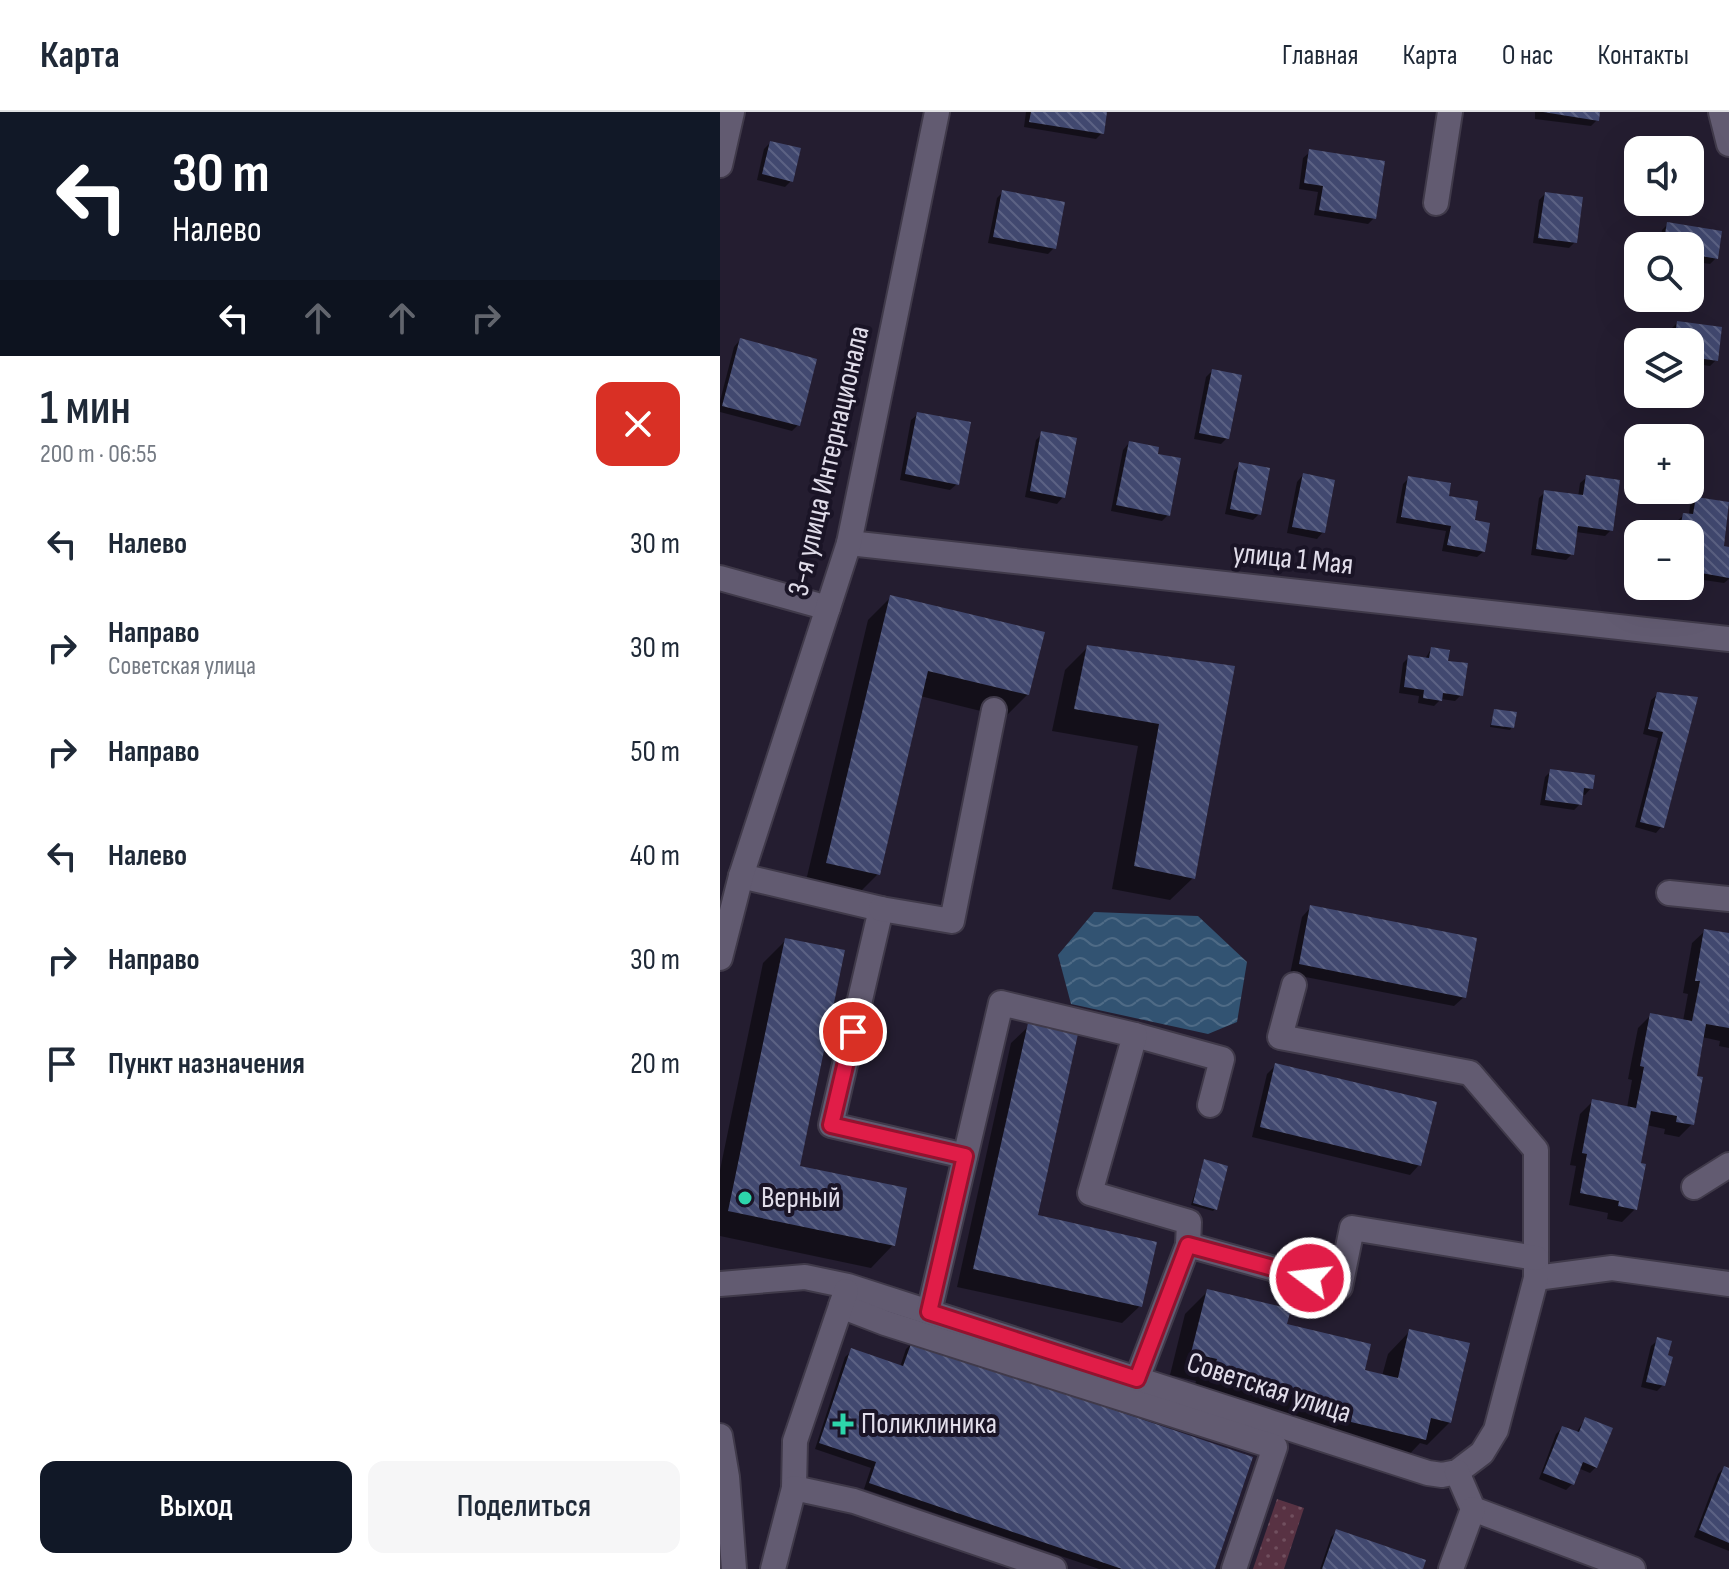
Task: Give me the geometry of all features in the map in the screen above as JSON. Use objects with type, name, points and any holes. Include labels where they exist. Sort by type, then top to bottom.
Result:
[{"type":"street","points":[[720,165],[732,112]]},
{"type":"street","name":"3-я улица Интернационала","points":[[720,958],[741,876],[849,543],[937,112]]},
{"type":"street","points":[[1436,203],[1450,112]]},
{"type":"street","points":[[1721,112],[1729,144]]},
{"type":"street","name":"улица 1 Мая","points":[[849,543],[1729,639]]},
{"type":"street","points":[[720,578],[828,608]]},
{"type":"street","points":[[741,876],[881,909],[952,921],[994,710]]},
{"type":"street","points":[[1669,893],[1729,899]]},
{"type":"street","points":[[881,909],[831,1125],[965,1156]]},
{"type":"street","points":[[1294,985],[1280,1037],[1470,1073],[1536,1150],[1536,1268],[1496,1430],[1482,1453],[1457,1472],[1473,1509],[1451,1569]]},
{"type":"street","points":[[929,1312],[1001,1003],[1222,1059],[1210,1105]]},
{"type":"street","points":[[1135,1035],[1090,1193],[1189,1222],[1188,1245],[1137,1379]]},
{"type":"street","points":[[1694,1187],[1729,1165]]},
{"type":"street","points":[[1188,1245],[1340,1287],[1352,1228],[1536,1268],[1612,1268],[1729,1284]]},
{"type":"street","name":"Советская улица","points":[[720,1284],[805,1277],[844,1296],[929,1312],[1428,1473],[1442,1475],[1457,1472]]},
{"type":"street","points":[[773,1569],[794,1488],[795,1441],[844,1296],[885,1323],[1275,1447],[1234,1569]]},
{"type":"street","points":[[720,1436],[727,1477],[734,1569]]},
{"type":"street","points":[[794,1488],[854,1501],[1054,1569]]},
{"type":"street","points":[[1473,1509],[1633,1569]]},
{"type":"shaded area","points":[[1277,1499],[1304,1508],[1284,1569],[1253,1569]]},
{"type":"water","points":[[1094,912],[1198,916],[1247,962],[1237,1022],[1208,1034],[1071,1004],[1058,955]]},
{"type":"building","points":[[1031,112],[1107,112],[1104,134],[1029,122]]},
{"type":"building","points":[[1543,112],[1600,112],[1599,121]]},
{"type":"building","points":[[770,141],[801,148],[793,182],[762,174]]},
{"type":"building","points":[[1309,149],[1385,161],[1376,219],[1319,210],[1323,186],[1304,183]]},
{"type":"building","points":[[1002,190],[1065,202],[1056,249],[993,237]]},
{"type":"building","points":[[1545,192],[1583,197],[1577,243],[1538,238]]},
{"type":"building","points":[[1667,222],[1722,231],[1718,259],[1704,256],[1704,232],[1665,232]]},
{"type":"building","points":[[1677,321],[1722,327],[1718,361],[1704,359],[1704,328],[1676,328]]},
{"type":"building","points":[[740,338],[817,359],[800,426],[722,406]]},
{"type":"building","points":[[1212,369],[1242,375],[1229,439],[1199,433]]},
{"type":"building","points":[[917,412],[971,422],[959,485],[905,474]]},
{"type":"building","points":[[1041,431],[1077,438],[1065,498],[1030,491]]},
{"type":"building","points":[[1129,441],[1159,447],[1158,454],[1181,458],[1170,516],[1116,505]]},
{"type":"building","points":[[1239,462],[1270,468],[1261,515],[1230,509]]},
{"type":"building","points":[[1303,473],[1335,480],[1325,533],[1292,527]]},
{"type":"building","points":[[1586,475],[1620,480],[1613,531],[1578,526],[1574,555],[1536,549],[1544,490],[1583,495]]},
{"type":"building","points":[[1408,476],[1451,483],[1449,496],[1478,501],[1475,520],[1490,523],[1485,552],[1447,545],[1451,526],[1401,517]]},
{"type":"building","points":[[1704,498],[1729,502],[1724,546],[1729,547],[1729,578],[1704,574],[1704,520],[1682,520],[1683,513],[1693,514],[1695,504],[1704,504]]},
{"type":"building","points":[[890,595],[1045,632],[1029,695],[928,671],[880,875],[826,863]]},
{"type":"building","points":[[1087,645],[1235,666],[1195,879],[1134,866],[1159,724],[1074,709]]},
{"type":"building","points":[[1431,647],[1450,650],[1448,661],[1468,663],[1463,696],[1443,693],[1442,701],[1423,698],[1424,690],[1404,687],[1408,655],[1429,658]]},
{"type":"building","points":[[1657,692],[1698,697],[1664,828],[1640,822],[1663,732],[1648,729]]},
{"type":"building","points":[[1494,709],[1517,712],[1514,728],[1491,725]]},
{"type":"building","points":[[1550,769],[1595,775],[1593,789],[1584,788],[1582,805],[1545,800]]},
{"type":"building","points":[[1310,905],[1477,938],[1466,998],[1299,964]]},
{"type":"building","points":[[1704,929],[1729,933],[1729,1028],[1706,1024],[1697,1076],[1703,1077],[1694,1125],[1676,1122],[1677,1116],[1651,1111],[1641,1163],[1646,1164],[1637,1210],[1618,1206],[1619,1201],[1580,1193],[1587,1154],[1582,1153],[1592,1099],[1636,1108],[1650,1013],[1692,1021],[1700,981],[1695,981]]},
{"type":"building","points":[[785,938],[845,950],[800,1166],[907,1188],[895,1246],[728,1211]]},
{"type":"building","points":[[1028,1023],[1078,1034],[1038,1215],[1157,1242],[1142,1307],[973,1269]]},
{"type":"building","points":[[1275,1063],[1437,1102],[1421,1166],[1260,1127]]},
{"type":"building","points":[[1204,1159],[1228,1166],[1217,1210],[1193,1203]]},
{"type":"building","points":[[1207,1289],[1291,1309],[1287,1324],[1371,1344],[1365,1370],[1398,1378],[1409,1329],[1470,1343],[1451,1423],[1431,1418],[1426,1440],[1351,1422],[1352,1415],[1294,1402],[1296,1395],[1271,1389],[1273,1380],[1215,1366],[1217,1359],[1191,1353]]},
{"type":"building","points":[[1657,1337],[1672,1341],[1668,1355],[1673,1357],[1665,1386],[1646,1382]]},
{"type":"building","points":[[912,1341],[1253,1457],[1215,1569],[1122,1569],[869,1483],[876,1462],[819,1443],[851,1348],[903,1366]]},
{"type":"building","points":[[1585,1417],[1613,1428],[1597,1468],[1583,1462],[1574,1485],[1543,1473],[1562,1426],[1579,1432]]},
{"type":"building","points":[[1724,1466],[1729,1468],[1729,1543],[1699,1530]]},
{"type":"building","points":[[1336,1529],[1426,1560],[1423,1569],[1322,1569]]},
{"type":"place","name":"Верный","points":[[745,1198]]},
{"type":"place","name":"Поликлиника","points":[[843,1424]]},
{"type":"route","points":[[853,1032],[831,1125],[965,1156],[929,1312],[1137,1379],[1188,1245],[1310,1278]]}]
